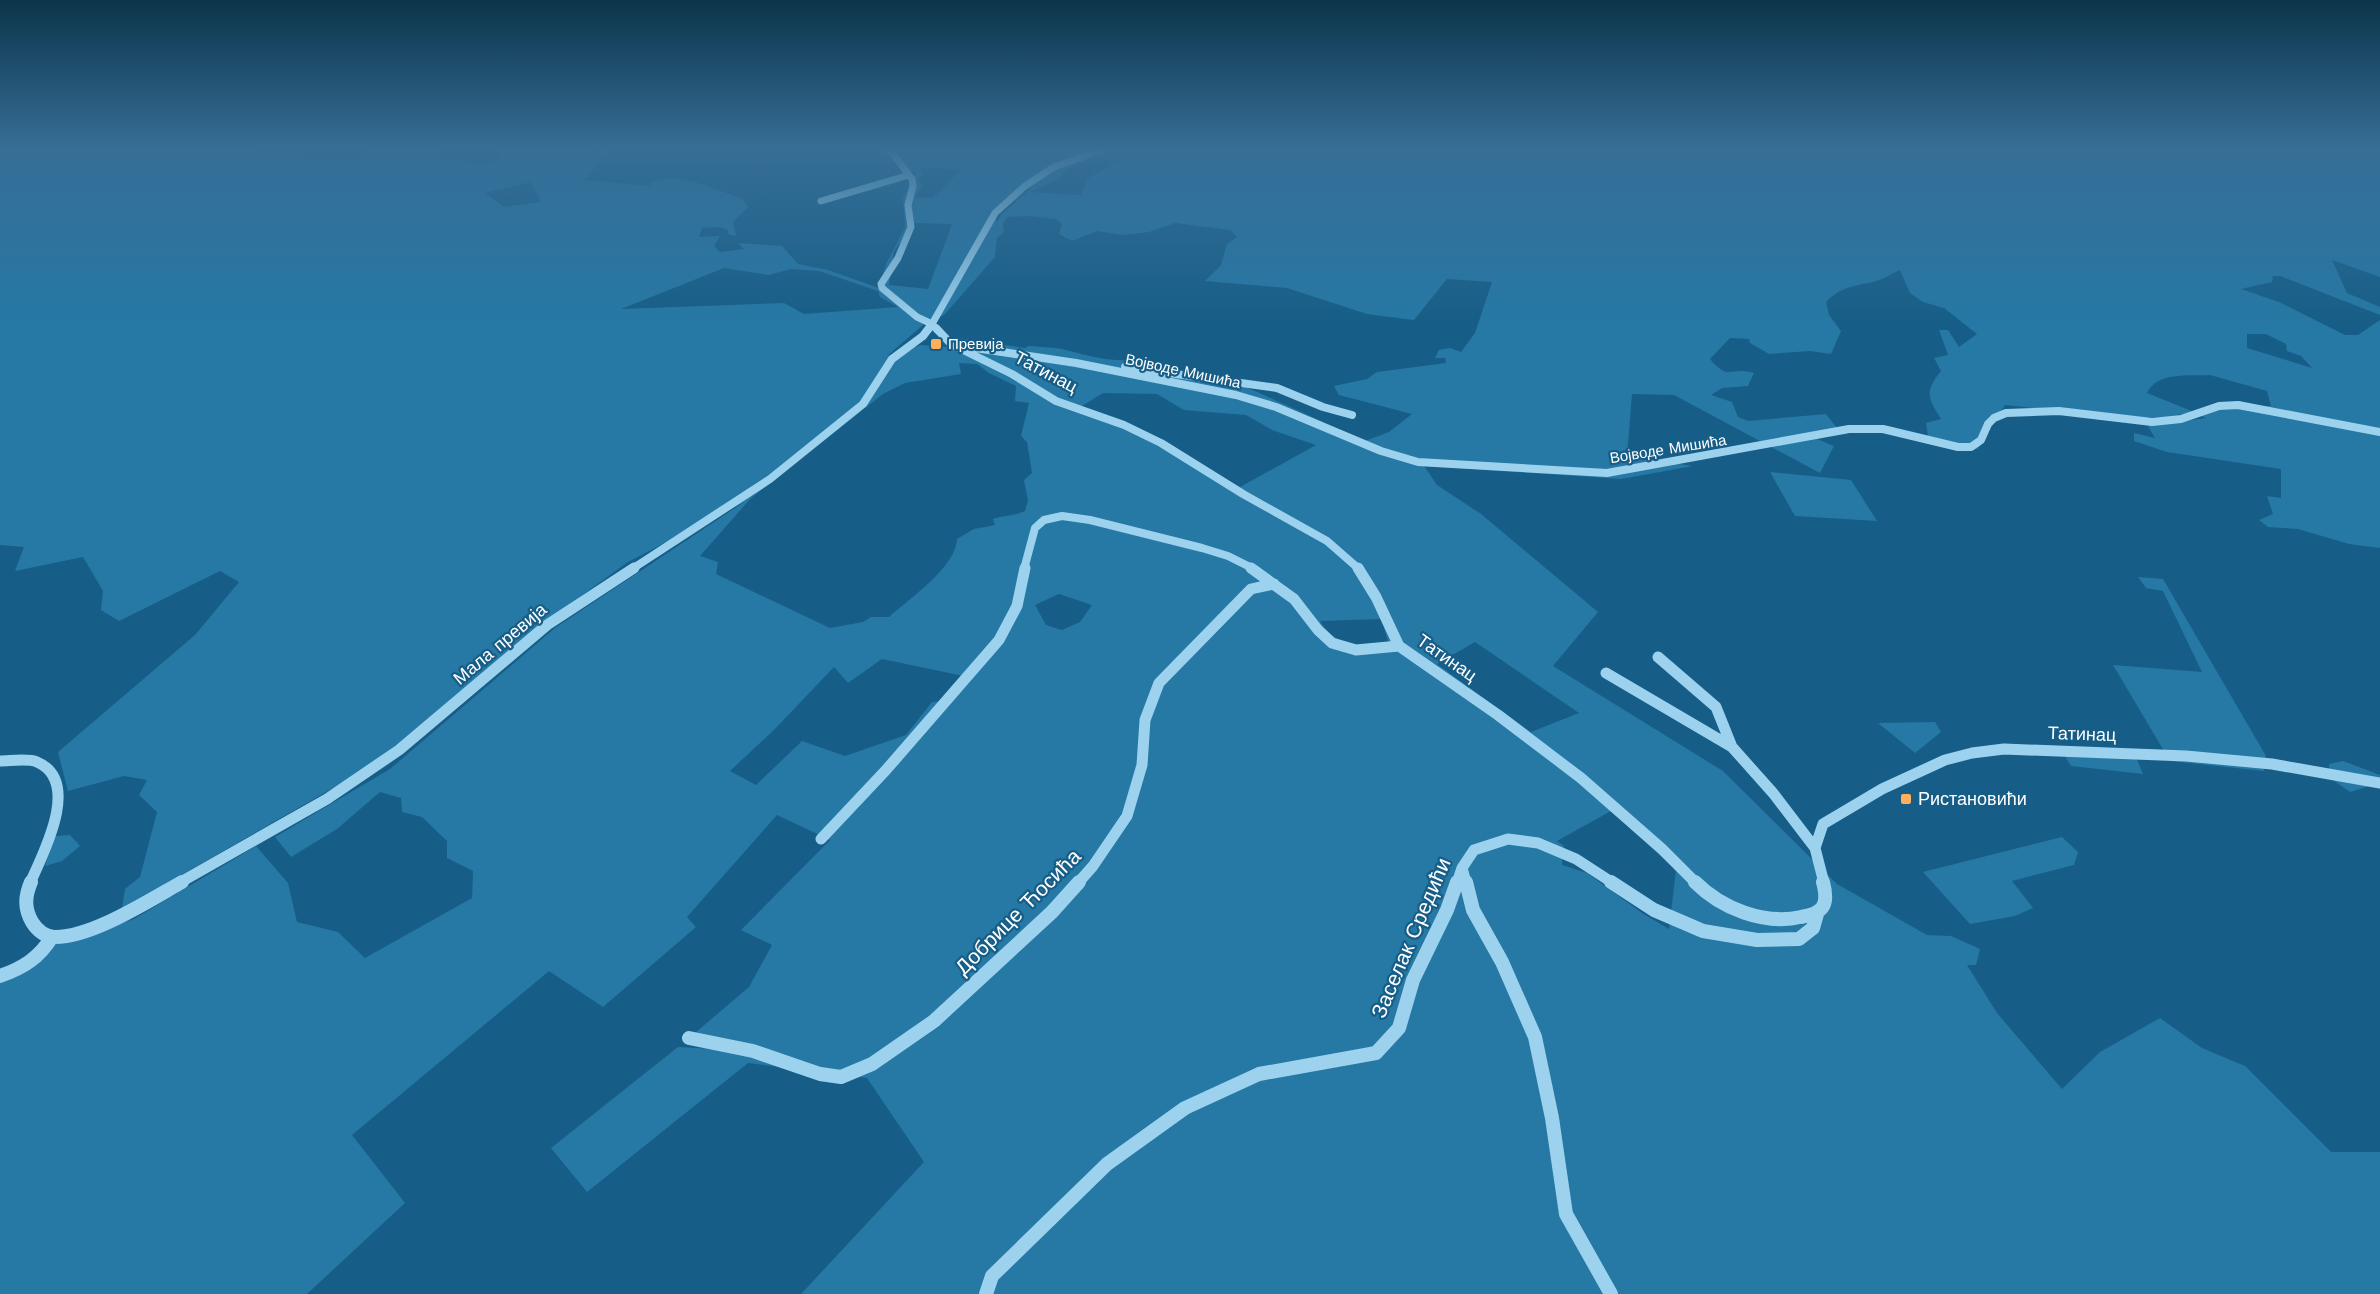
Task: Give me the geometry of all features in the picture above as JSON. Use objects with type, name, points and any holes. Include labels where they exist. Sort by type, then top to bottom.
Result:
[{"type":"street","name":"Татинац","points":[[908,206],[911,227],[898,258],[881,284],[882,288],[917,317],[932,324],[949,341],[1056,400],[1161,443],[1243,494],[1327,541],[1356,565],[1376,597],[1399,646],[1498,715],[1581,778],[1662,849],[1698,885],[1727,905],[1771,920],[1817,914]]},
{"type":"street","name":"Мала превија","points":[[52,937],[77,934],[129,912],[327,799],[399,750],[547,625],[770,479],[821,440],[863,404],[892,359],[922,336],[932,324],[995,213],[1002,206]]},
{"type":"street","name":"Војводе Мишића","points":[[949,341],[1266,386],[1352,415]]},
{"type":"street","name":"Војводе Мишића","points":[[949,341],[1076,363],[1236,395],[1276,406],[1381,451],[1418,462],[1461,466],[1607,473],[1756,448],[1830,432],[1858,429],[1883,429],[1958,447],[1971,447],[1981,440],[1988,424],[1994,418],[2014,412],[2045,410],[2152,422],[2181,419],[2219,406],[2238,405],[2380,432]]},
{"type":"street","points":[[822,839],[886,770],[999,640],[1017,606],[1032,532],[1038,522],[1065,516],[1197,548],[1240,562],[1298,603],[1320,633],[1332,643],[1351,650],[1377,650],[1399,646]]},
{"type":"street","name":"Добрице Ћосића","points":[[690,1038],[753,1051],[820,1074],[841,1077],[872,1064],[934,1021],[1052,912],[1093,866],[1127,816],[1142,765],[1145,720],[1159,683],[1251,589],[1274,584]]},
{"type":"street","points":[[1658,657],[1716,707],[1732,747]]},
{"type":"street","points":[[1606,674],[1732,747],[1773,793],[1815,848],[1826,893],[1824,908],[1817,914]]},
{"type":"street","name":"Татинац","points":[[1815,848],[1823,824],[1882,789],[1945,760],[1972,753],[2004,749],[2186,756],[2272,764],[2380,783]]},
{"type":"street","points":[[0,761],[36,761],[51,772],[59,798],[53,829],[26,894],[27,913],[38,931],[52,937],[41,955],[21,969],[0,976]]},
{"type":"street","name":"Заселак Средићи","points":[[986,1294],[992,1276],[1107,1164],[1185,1108],[1258,1074],[1376,1053],[1400,1028],[1413,980],[1443,920],[1462,868],[1474,850],[1508,839],[1538,843],[1576,859],[1654,910],[1703,931],[1757,940],[1798,939],[1813,928],[1817,914]]},
{"type":"street","points":[[1462,868],[1473,910],[1502,962],[1534,1037],[1552,1118],[1566,1214],[1611,1294]]},
{"type":"shaded area","points":[[0,206],[748,206],[733,222],[736,236],[728,234],[728,230],[720,227],[702,228],[699,237],[720,236],[714,246],[720,252],[744,249],[738,243],[782,246],[798,264],[828,270],[879,288],[886,264],[905,227],[904,206],[997,206],[993,210],[997,222],[1011,206],[2380,206],[2380,277],[2332,260],[2347,293],[2380,307],[2380,315],[2280,276],[2273,276],[2272,282],[2241,289],[2279,302],[2345,335],[2358,335],[2380,320],[2380,548],[2349,544],[2298,529],[2268,527],[2259,520],[2273,514],[2267,496],[2281,498],[2281,469],[2167,452],[2134,441],[2134,433],[2155,438],[2148,426],[2206,418],[2200,415],[2184,414],[2142,418],[2005,405],[1978,449],[1952,447],[1928,436],[1926,423],[1941,419],[1933,406],[1930,395],[1932,384],[1941,371],[1934,358],[1948,355],[1939,330],[1948,330],[1959,347],[1977,334],[1944,308],[1923,302],[1910,293],[1900,270],[1876,281],[1842,290],[1826,302],[1829,315],[1841,331],[1831,354],[1810,351],[1769,354],[1750,343],[1749,339],[1730,338],[1710,359],[1726,372],[1754,373],[1748,386],[1722,388],[1711,395],[1732,402],[1738,417],[1748,421],[1826,414],[1837,428],[1817,439],[1834,446],[1820,473],[1674,395],[1632,394],[1627,456],[1693,466],[1621,479],[1424,466],[1437,485],[1481,514],[1598,612],[1553,666],[1723,771],[1837,884],[1927,935],[1951,936],[1980,949],[1976,965],[1967,965],[1997,1013],[2062,1089],[2100,1052],[2160,1018],[2202,1048],[2245,1066],[2331,1152],[2380,1152],[2380,1294],[801,1294],[924,1162],[867,1078],[748,1063],[587,1192],[551,1148],[678,1047],[715,1049],[689,1038],[749,987],[772,945],[741,930],[830,840],[777,815],[687,917],[696,927],[603,1007],[549,971],[352,1135],[405,1203],[307,1294],[0,1294],[0,977],[54,945],[134,919],[256,846],[288,883],[297,922],[338,932],[365,958],[472,898],[473,871],[447,858],[447,841],[422,817],[402,812],[401,798],[380,792],[337,829],[291,857],[275,837],[390,769],[555,628],[744,502],[628,562],[531,632],[432,718],[368,768],[122,909],[125,889],[140,877],[157,812],[139,795],[147,780],[124,776],[68,791],[58,752],[195,635],[239,582],[220,571],[119,621],[101,610],[103,591],[83,557],[15,571],[24,547],[0,545]],"holes":[[[1030,216],[1056,219],[1062,224],[1059,234],[1072,241],[1097,231],[1122,235],[1149,232],[1175,223],[1230,230],[1237,237],[1227,244],[1221,265],[1205,281],[1287,288],[1367,314],[1414,320],[1447,279],[1492,282],[1475,333],[1461,352],[1450,348],[1439,350],[1435,358],[1445,358],[1446,363],[1377,372],[1367,379],[1334,386],[1339,395],[1412,414],[1389,432],[1365,441],[1235,383],[1139,371],[1133,360],[1106,359],[1058,348],[1028,346],[1025,348],[952,337],[948,347],[921,345],[887,356],[923,325],[944,315],[995,257],[997,238],[1004,232],[1003,224],[1008,217]],[[915,223],[952,224],[928,289],[889,285],[894,251]],[[724,268],[769,275],[791,269],[819,271],[878,291],[880,297],[898,307],[804,314],[784,303],[621,309]],[[2247,334],[2266,334],[2286,344],[2287,351],[2301,356],[2312,368],[2247,348]],[[959,363],[977,364],[989,373],[1016,386],[1015,401],[1029,403],[1021,436],[1027,442],[1032,473],[1024,480],[1028,500],[1025,511],[993,519],[995,525],[974,529],[957,539],[955,550],[941,571],[889,617],[871,617],[863,622],[830,628],[716,574],[718,562],[700,556],[751,498],[883,394],[905,383],[961,374]],[[2210,375],[2267,391],[2271,406],[2194,412],[2147,393],[2158,381],[2166,378]],[[1103,393],[1157,394],[1184,410],[1246,415],[1272,430],[1316,445],[1240,487],[1217,481],[1179,452],[1082,406]],[[1059,594],[1092,605],[1080,622],[1062,630],[1046,625],[1035,605]],[[1381,619],[1389,644],[1350,643],[1334,637],[1320,621]],[[1475,642],[1579,713],[1531,732],[1437,664]],[[882,659],[963,676],[951,700],[932,702],[906,735],[845,756],[802,741],[756,785],[730,771],[773,731],[834,667],[848,683]],[[1611,811],[1676,870],[1669,929],[1642,913],[1587,873],[1562,865],[1564,846],[1557,841]],[[1815,909],[1801,925],[1750,919]]]},
{"type":"shaded area","points":[[1770,472],[1851,480],[1877,521],[1795,516]]},
{"type":"shaded area","points":[[2138,577],[2163,579],[2266,756],[2264,771],[2170,761],[2113,665],[2202,672],[2163,591],[2146,588]]},
{"type":"shaded area","points":[[1935,722],[1941,732],[1915,753],[1878,723]]},
{"type":"shaded area","points":[[2064,755],[2136,757],[2143,774],[2071,766]]},
{"type":"shaded area","points":[[2343,761],[2380,775],[2380,787],[2373,785],[2350,792],[2330,778],[2329,764]]},
{"type":"shaded area","points":[[70,835],[80,846],[62,861],[45,866],[55,836]]},
{"type":"shaded area","points":[[2062,837],[2078,852],[2074,865],[2012,881],[2033,908],[2015,916],[1970,924],[1923,872]]},
{"type":"place","name":"Превија","points":[[936,344]]},
{"type":"place","name":"Ристановићи","points":[[1906,799]]}]
